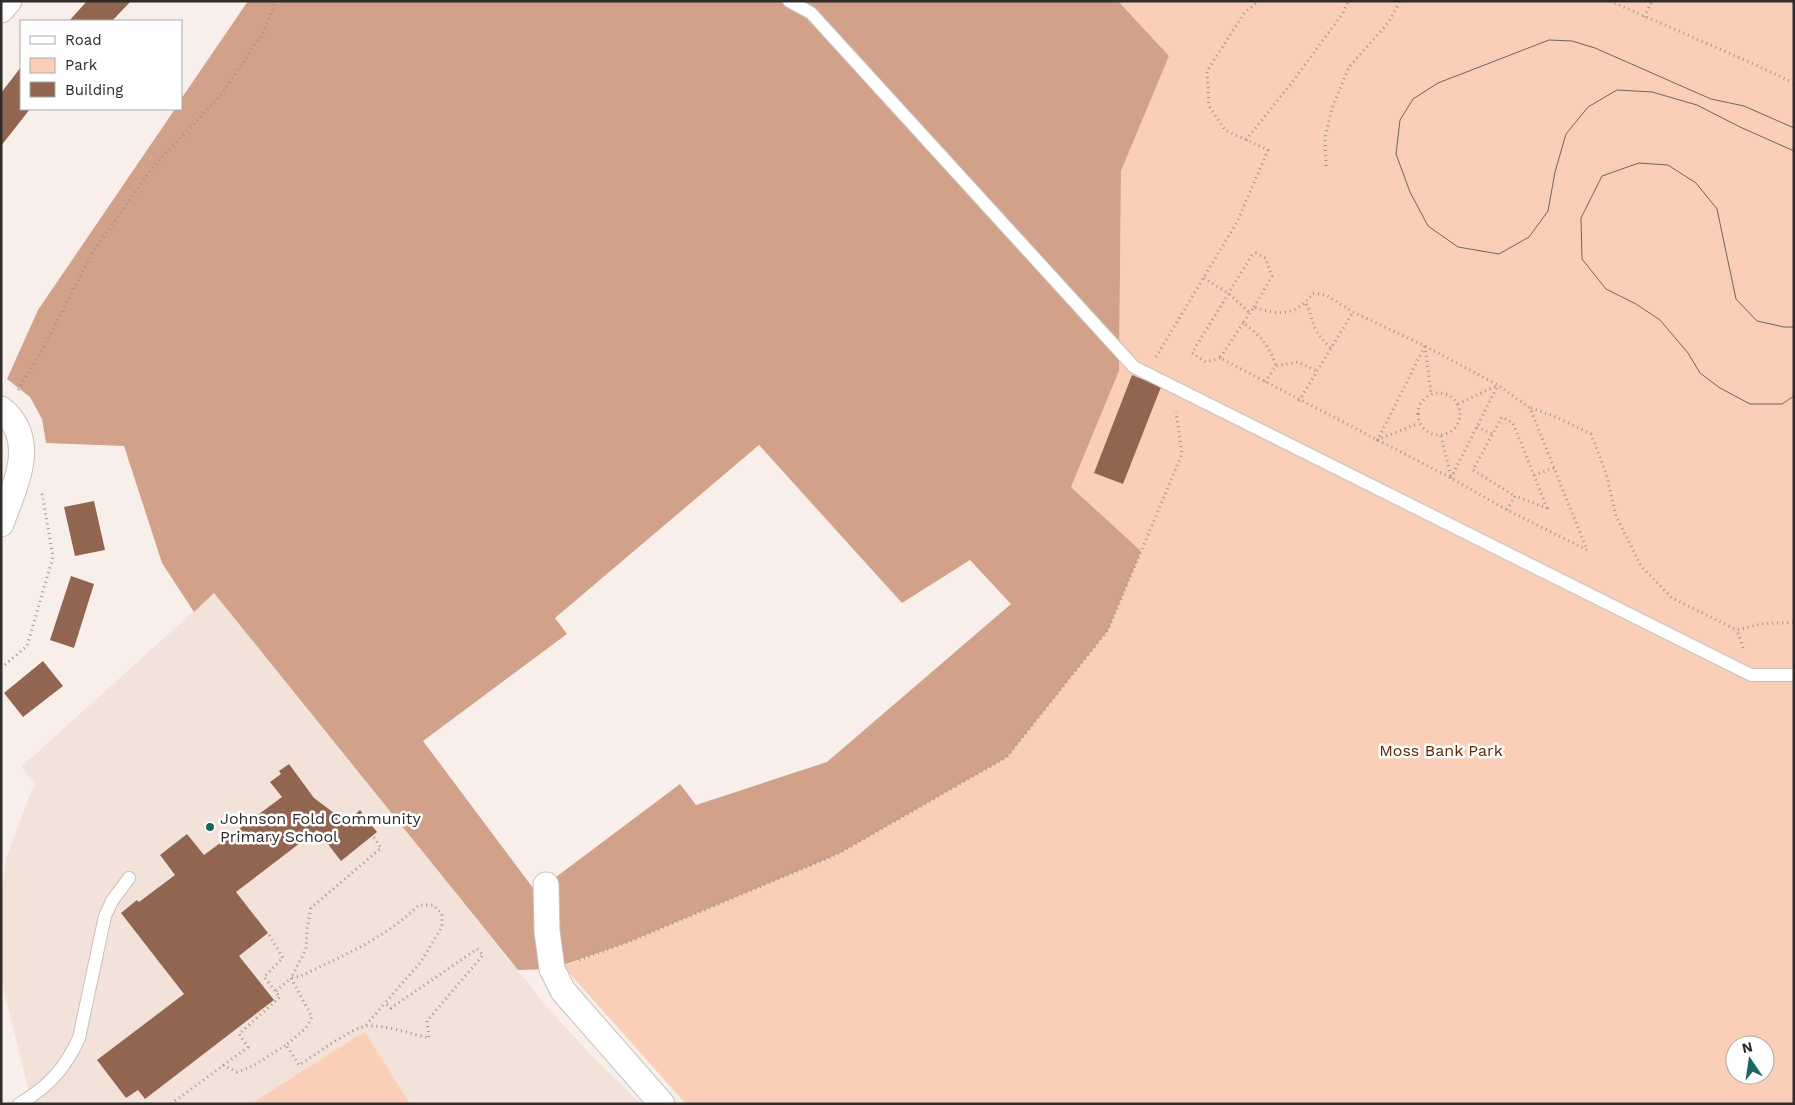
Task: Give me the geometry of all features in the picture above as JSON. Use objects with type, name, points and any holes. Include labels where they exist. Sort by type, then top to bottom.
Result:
[{"type":"street","points":[[1,10],[9,1]]},
{"type":"street","points":[[1,524],[22,461],[22,445],[18,432],[13,421],[3,410]]},
{"type":"street","points":[[546,884],[547,932],[552,970],[563,991],[662,1104]]},
{"type":"lane","points":[[790,1],[811,12],[1134,367],[1751,674],[1794,675]]},
{"type":"lane","points":[[19,1104],[36,1094],[58,1073],[71,1057],[79,1038],[105,916],[112,901],[129,878]]},
{"type":"path","points":[[3,410],[41,352],[94,250],[154,166],[222,94],[264,31],[276,1]]},
{"type":"path","points":[[1147,373],[1237,222],[1268,150],[1225,130],[1209,106],[1207,71],[1245,12],[1259,1]]},
{"type":"path","points":[[1246,140],[1343,14],[1348,1]]},
{"type":"path","points":[[1326,166],[1325,138],[1332,108],[1350,67],[1388,23],[1400,1]]},
{"type":"path","points":[[1610,1],[1794,83]]},
{"type":"path","points":[[1644,17],[1652,1]]},
{"type":"path","points":[[1256,253],[1265,258],[1272,276],[1254,307],[1220,358],[1206,362],[1192,352],[1252,255],[1256,253]]},
{"type":"path","points":[[1204,278],[1228,293],[1250,313]]},
{"type":"path","points":[[1254,307],[1272,313],[1292,312],[1305,304],[1313,293],[1326,295],[1353,312],[1425,346],[1498,385],[1530,408],[1556,417],[1591,434],[1606,473],[1616,516],[1640,566],[1672,598],[1737,630],[1760,624],[1794,622]]},
{"type":"path","points":[[1305,304],[1312,313],[1314,325],[1319,336],[1330,348]]},
{"type":"path","points":[[1299,401],[1353,312]]},
{"type":"path","points":[[1244,323],[1260,336],[1271,351],[1276,366]]},
{"type":"path","points":[[1425,346],[1431,393]]},
{"type":"path","points":[[1377,441],[1425,346]]},
{"type":"path","points":[[1220,358],[1299,401],[1451,478],[1507,510],[1587,550],[1530,408]]},
{"type":"path","points":[[1265,382],[1276,366],[1298,362],[1317,371]]},
{"type":"path","points":[[1458,404],[1498,385]]},
{"type":"path","points":[[1451,478],[1498,385]]},
{"type":"path","points":[[552,970],[626,943],[838,854],[1007,757],[1108,630],[1182,454],[1172,386]]},
{"type":"path","points":[[1441,392],[1451,396],[1458,404],[1460,417],[1454,430],[1440,436],[1428,433],[1419,424],[1417,412],[1421,400],[1431,393],[1441,392]]},
{"type":"path","points":[[1502,416],[1513,423],[1534,475],[1547,508],[1515,496],[1473,470],[1502,416]]},
{"type":"path","points":[[1377,441],[1419,424]]},
{"type":"path","points":[[1477,427],[1493,434]]},
{"type":"path","points":[[1440,436],[1451,478]]},
{"type":"path","points":[[1534,475],[1554,468]]},
{"type":"path","points":[[1,668],[27,646],[53,557],[42,492],[36,487]]},
{"type":"path","points":[[1507,510],[1515,496]]},
{"type":"path","points":[[1737,630],[1751,674]]},
{"type":"path","points":[[276,992],[291,978],[306,949],[311,908],[381,848],[373,836]]},
{"type":"path","points":[[286,1045],[299,1065],[366,1025],[420,963],[442,927],[442,914],[433,905],[419,905],[405,920],[371,942],[301,976],[291,978]]},
{"type":"path","points":[[171,1104],[248,1047],[239,1034],[280,997],[264,977],[284,958],[268,933]]},
{"type":"path","points":[[366,1025],[393,1029],[429,1038],[427,1020],[483,954],[477,949],[391,1008],[385,1003]]},
{"type":"path","points":[[223,1065],[237,1072],[253,1066],[286,1045],[306,1028],[312,1017],[291,978]]},
{"type":"shaded area","points":[[248,1],[1118,1],[1169,56],[1121,171],[1119,371],[1071,487],[1141,551],[1108,630],[1007,757],[838,854],[626,943],[552,969],[518,970],[214,593],[194,612],[162,563],[124,446],[46,443],[42,419],[30,397],[7,379],[38,310],[174,110],[182,110],[182,98]],"holes":[[[759,445],[902,603],[970,560],[1011,604],[827,762],[696,805],[680,784],[536,892],[423,741],[567,634],[555,618]]]},
{"type":"shaded area","name":"Johnson Fold Community Primary School","points":[[214,593],[548,1008],[590,1054],[641,1104],[32,1104],[1,979],[1,898],[6,859],[30,794],[36,784],[21,767]]},
{"type":"green space","name":"Moss Bank Park","points":[[1118,1],[1794,1],[1794,1104],[686,1104],[563,966],[626,943],[838,854],[1141,551],[1071,487],[1119,371],[1121,171],[1169,56]]},
{"type":"green space","points":[[364,1032],[410,1104],[251,1104]]},
{"type":"building","points":[[87,1],[131,1],[113,20],[70,20]]},
{"type":"building","points":[[20,68],[20,110],[29,110],[1,146],[1,93]]},
{"type":"building","points":[[1132,375],[1161,387],[1123,484],[1094,473]]},
{"type":"building","points":[[94,501],[105,550],[75,556],[64,507]]},
{"type":"building","points":[[71,576],[94,584],[74,648],[50,640]]},
{"type":"building","points":[[43,661],[63,686],[23,717],[4,693]]},
{"type":"building","points":[[289,764],[314,798],[346,822],[360,810],[377,832],[341,861],[317,830],[236,892],[268,933],[239,956],[274,1000],[145,1099],[138,1090],[126,1098],[97,1060],[184,994],[121,913],[175,875],[160,855],[187,834],[204,855],[282,797],[270,782],[281,774],[279,771]]},
{"type":"tram line","points":[[1794,128],[1744,106],[1711,99],[1595,48],[1572,41],[1549,40],[1438,83],[1413,99],[1400,120],[1396,154],[1410,192],[1428,226],[1458,247],[1499,254],[1529,237],[1548,211],[1555,172],[1566,134],[1588,107],[1617,90],[1652,92],[1697,105],[1794,151]]},
{"type":"tram line","points":[[1794,327],[1784,327],[1757,321],[1736,299],[1717,209],[1696,183],[1668,165],[1639,163],[1602,176],[1581,218],[1582,259],[1606,289],[1636,304],[1660,320],[1688,353],[1700,373],[1720,388],[1750,404],[1782,404],[1794,396]]},
{"type":"place","name":"Johnson Fold Community Primary School","points":[[210,827]]}]
